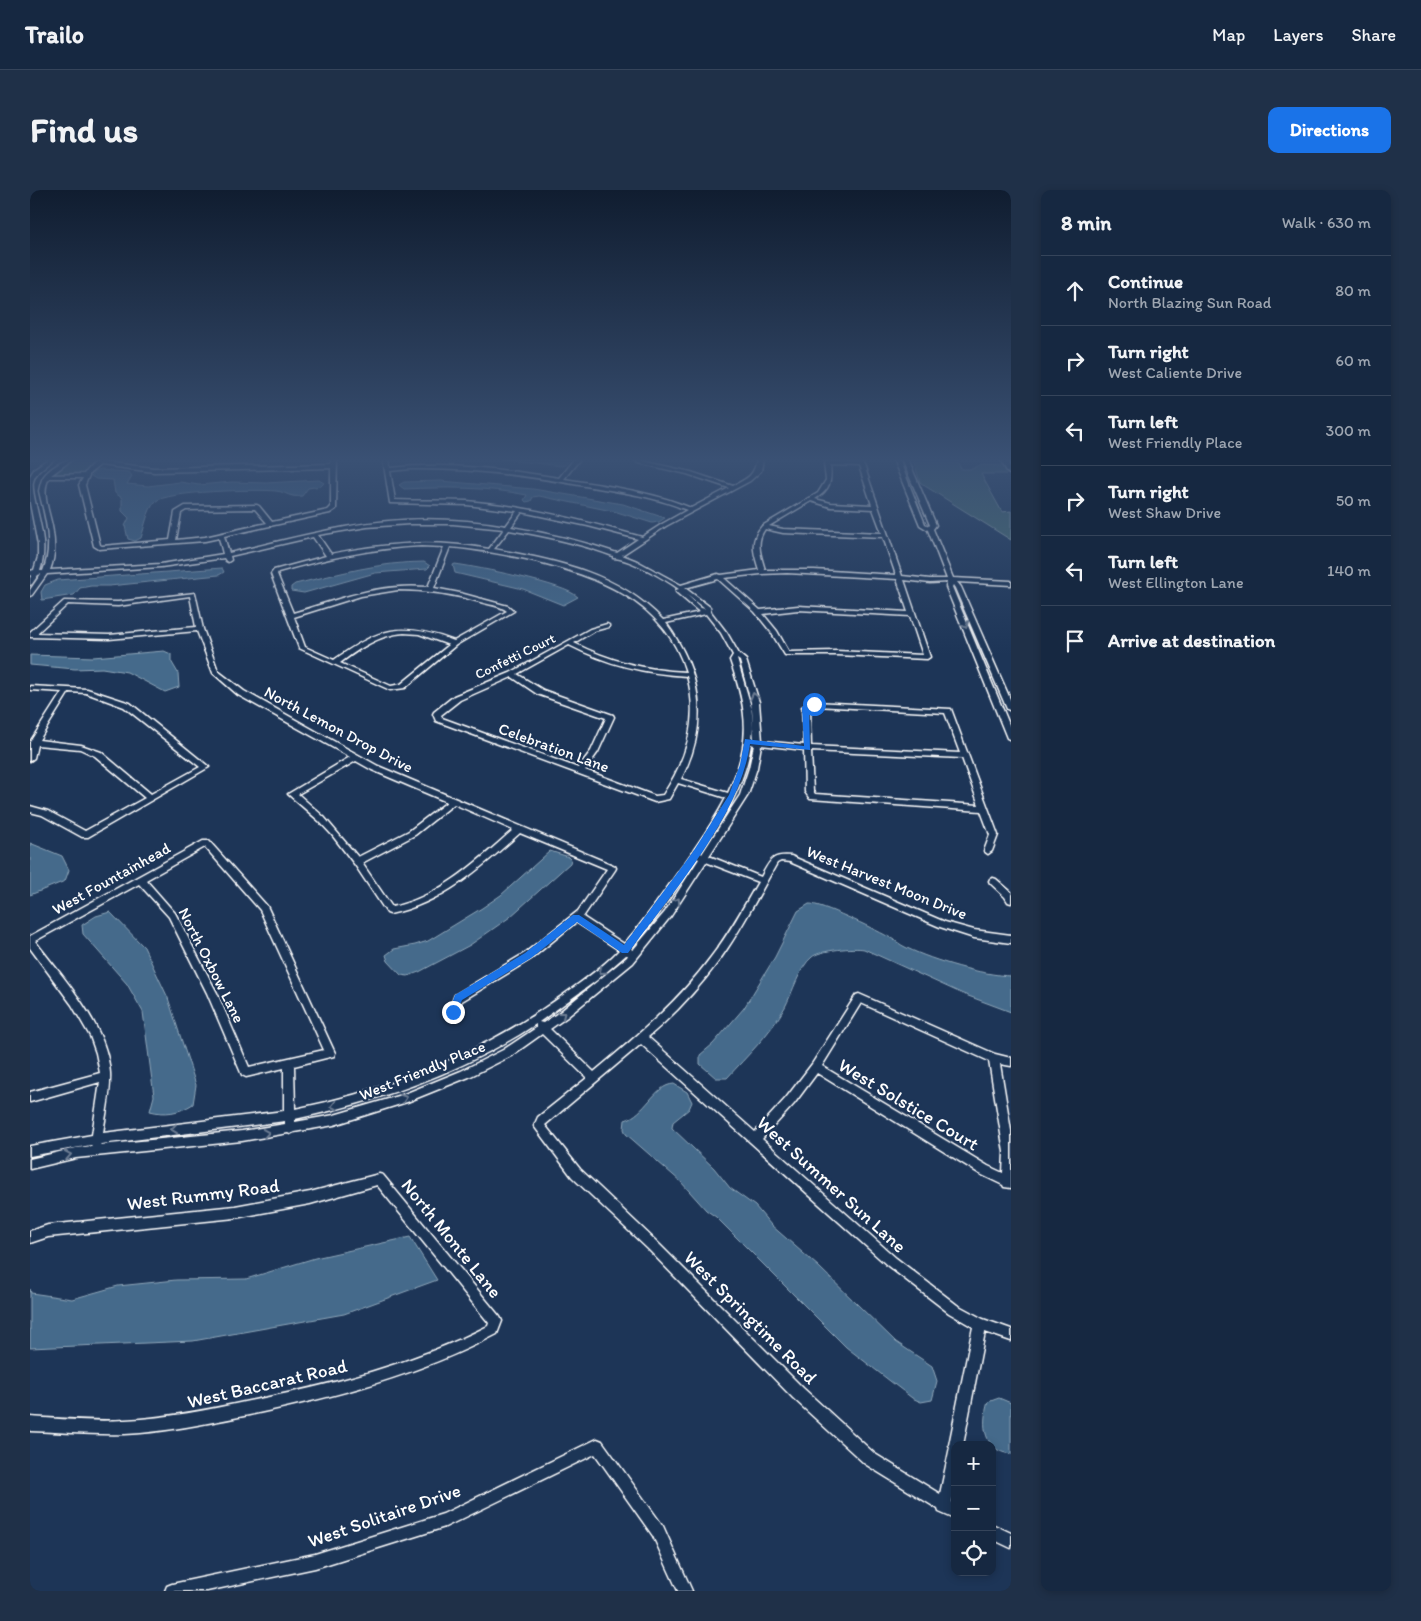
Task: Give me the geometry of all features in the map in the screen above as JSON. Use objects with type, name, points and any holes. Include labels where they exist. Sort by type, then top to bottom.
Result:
[{"type":"street","points":[[32,576],[42,551],[37,524]]},
{"type":"street","points":[[30,594],[45,574],[52,550],[47,524]]},
{"type":"street","points":[[91,524],[96,546],[99,548],[221,536],[271,525]]},
{"type":"street","points":[[173,542],[176,524]]},
{"type":"street","points":[[490,550],[510,524]]},
{"type":"street","points":[[590,524],[641,538]]},
{"type":"street","points":[[617,556],[641,538],[665,524]]},
{"type":"street","points":[[762,571],[756,542],[759,532],[769,524]]},
{"type":"street","points":[[718,576],[770,624],[787,654],[836,653],[927,658],[882,524]]},
{"type":"street","points":[[924,524],[930,529],[951,580],[958,587],[1011,709]]},
{"type":"street","points":[[930,529],[933,524]]},
{"type":"street","name":"West Friendly Place","points":[[30,1164],[95,1151],[242,1136],[334,1120],[403,1098],[465,1074],[507,1053],[543,1030],[668,914],[706,859],[744,795],[753,768],[748,715],[733,660],[736,655],[724,633],[708,612],[708,608],[682,587],[657,571],[617,556],[507,529],[460,526],[404,526],[373,528],[316,537],[227,558],[175,567],[32,576]]},
{"type":"street","points":[[764,527],[790,531],[886,536]]},
{"type":"street","points":[[221,536],[227,558]]},
{"type":"street","points":[[316,537],[330,557]]},
{"type":"street","points":[[431,589],[448,545]]},
{"type":"street","points":[[290,616],[382,590],[431,589],[478,599],[511,610],[454,644],[403,686],[397,688],[390,688],[302,648],[274,574],[276,571],[330,557],[389,546],[448,545],[490,550],[577,571],[628,593],[663,622],[676,638],[685,656],[690,674],[695,698],[696,719],[688,757],[676,780],[731,797]]},
{"type":"street","name":"West Friendly Place","points":[[617,556],[658,578],[699,609],[708,612]]},
{"type":"street","points":[[682,587],[718,576],[762,571],[900,577],[923,581],[951,580],[1011,583]]},
{"type":"street","points":[[951,580],[949,587],[1011,738]]},
{"type":"street","name":"North Lemon Drop Drive","points":[[66,602],[118,604],[193,594],[200,629],[215,672],[226,682],[375,768],[612,868],[576,917]]},
{"type":"street","points":[[30,635],[66,602]]},
{"type":"street","points":[[759,612],[798,608],[912,614]]},
{"type":"street","points":[[663,622],[708,612]]},
{"type":"street","name":"Confetti Court","points":[[437,714],[457,698],[512,674],[592,630],[607,626]]},
{"type":"street","points":[[30,635],[109,637],[200,629]]},
{"type":"street","points":[[335,663],[365,640],[386,633],[409,630],[430,634],[454,644]]},
{"type":"street","points":[[568,643],[615,664],[660,673],[690,674]]},
{"type":"street","points":[[512,674],[540,692],[610,718],[594,752],[580,771]]},
{"type":"street","points":[[30,688],[66,689],[105,696],[127,705],[205,767],[85,835],[45,813],[30,808]]},
{"type":"street","points":[[30,758],[34,742],[66,689]]},
{"type":"street","points":[[983,808],[813,797],[810,792],[806,707],[810,704],[948,710],[994,834],[988,851]]},
{"type":"street","name":"Celebration Lane","points":[[437,714],[438,719],[655,799],[666,797],[676,780]]},
{"type":"street","points":[[34,742],[81,747],[98,754],[150,798]]},
{"type":"street","points":[[752,742],[807,748],[965,756]]},
{"type":"street","name":"West Friendly Place","points":[[30,1151],[96,1138],[289,1115],[332,1107],[400,1087],[459,1062],[535,1020],[561,1004],[629,952],[696,854],[731,797],[752,742]]},
{"type":"street","points":[[356,756],[292,794],[308,805],[358,861],[390,912],[406,910],[428,900],[484,860],[519,829]]},
{"type":"street","points":[[358,861],[412,833],[453,801]]},
{"type":"street","name":"West Fountainhead","points":[[30,940],[206,843],[264,908],[330,1053],[289,1062]]},
{"type":"street","points":[[535,1020],[543,1030],[594,1078],[643,1039],[707,970],[763,881],[696,854]]},
{"type":"street","name":"West Harvest Moon Drive","points":[[763,881],[774,860],[780,858],[791,859],[944,925],[974,934],[1011,939]]},
{"type":"street","name":"North Oxbow Lane","points":[[140,879],[172,915],[212,993],[246,1072],[289,1062]]},
{"type":"street","points":[[993,881],[1009,895],[1011,900]]},
{"type":"street","points":[[453,1012],[458,998],[528,956],[576,917],[629,952]]},
{"type":"street","points":[[30,940],[88,1022],[100,1048],[105,1076],[104,1100],[95,1151]]},
{"type":"street","points":[[756,1138],[790,1101],[816,1067],[859,998],[994,1058],[1011,1062]]},
{"type":"street","name":"West Summer Sun Lane","points":[[643,1039],[756,1138],[892,1262],[953,1308],[980,1324],[1011,1334]]},
{"type":"street","points":[[994,1058],[1009,1152],[1010,1183]]},
{"type":"street","points":[[289,1062],[290,1129]]},
{"type":"street","name":"West Solstice Court","points":[[816,1067],[1010,1183]]},
{"type":"street","points":[[30,1097],[105,1076]]},
{"type":"street","name":"West Springtime Road","points":[[594,1078],[542,1120],[539,1126],[576,1173],[653,1246],[805,1399],[870,1460],[949,1509]]},
{"type":"street","name":"West Rummy Road","points":[[30,1237],[48,1231],[68,1228],[234,1212],[310,1198],[379,1179]]},
{"type":"street","name":"North Monte Lane","points":[[379,1179],[496,1321]]},
{"type":"street","name":"West Baccarat Road","points":[[30,1424],[124,1427],[182,1422],[324,1392],[400,1369],[454,1348],[493,1330],[496,1321]]},
{"type":"street","points":[[957,1441],[980,1324]]},
{"type":"street","name":"West Solitaire Drive","points":[[172,1591],[315,1561],[445,1520],[597,1446],[658,1531],[685,1591]]},
{"type":"street","points":[[949,1509],[951,1486]]},
{"type":"street","points":[[996,1533],[1011,1541]]},
{"type":"green space","points":[[986,524],[1011,524],[1011,540]]},
{"type":"water","points":[[126,524],[145,524],[141,538],[135,541],[128,539]]},
{"type":"water","points":[[424,562],[430,566],[427,569],[375,573],[304,593],[291,591],[291,587],[295,584],[375,566]]},
{"type":"water","points":[[453,565],[500,572],[539,582],[570,592],[578,597],[563,605],[523,589],[455,573]]},
{"type":"water","points":[[222,568],[224,572],[219,575],[109,586],[91,586],[80,588],[74,595],[42,600],[41,592],[45,585],[58,580]]},
{"type":"water","points":[[164,651],[171,654],[171,661],[178,673],[179,687],[165,692],[127,672],[102,668],[75,669],[30,665],[30,655],[93,657]]},
{"type":"water","points":[[30,843],[62,856],[69,870],[65,881],[30,895]]},
{"type":"water","points":[[550,851],[569,857],[571,859],[570,863],[510,917],[470,945],[408,976],[401,975],[388,961],[386,955],[394,949],[428,941],[482,908],[501,895]]},
{"type":"water","points":[[809,904],[848,917],[890,937],[904,947],[931,958],[972,970],[1011,976],[1011,1012],[963,994],[864,949],[829,951],[816,955],[808,961],[800,973],[785,1007],[766,1035],[727,1078],[716,1078],[700,1064],[700,1055],[713,1044],[744,1008],[775,957],[798,911]]},
{"type":"water","points":[[110,912],[144,947],[168,998],[196,1085],[193,1104],[177,1111],[161,1113],[150,1111],[154,1096],[143,1012],[127,984],[83,934],[82,925],[96,916]]},
{"type":"water","points":[[674,1084],[687,1092],[692,1102],[689,1109],[673,1122],[672,1128],[714,1168],[730,1188],[755,1206],[771,1225],[819,1267],[896,1342],[932,1366],[937,1381],[932,1400],[921,1402],[912,1398],[846,1347],[716,1217],[706,1210],[681,1182],[626,1134],[624,1129],[625,1120],[639,1112],[661,1089]]},
{"type":"water","points":[[410,1237],[437,1280],[344,1314],[193,1341],[30,1348],[30,1289],[31,1293],[72,1299],[118,1286],[176,1280],[246,1279],[315,1258]]},
{"type":"water","points":[[999,1398],[1011,1403],[1011,1454],[996,1449],[996,1441],[989,1441],[986,1435],[985,1419],[988,1402]]},
{"type":"route","points":[[453,1012],[458,998],[528,956],[576,917],[625,950],[696,854],[732,795],[744,765],[747,741],[807,748],[806,707],[814,704]]}]
